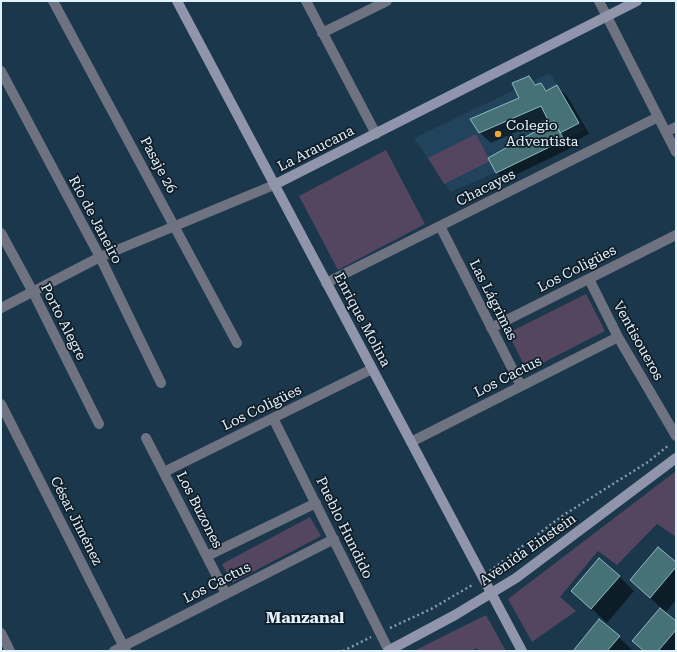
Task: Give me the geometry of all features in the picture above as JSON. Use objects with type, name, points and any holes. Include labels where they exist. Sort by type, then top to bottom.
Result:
[{"type":"street","name":"Pasaje 26","points":[[53,1],[237,343]]},
{"type":"street","name":"Enrique Molina","points":[[177,1],[522,651]]},
{"type":"street","points":[[306,1],[376,134]]},
{"type":"street","points":[[322,33],[387,1]]},
{"type":"street","points":[[600,1],[676,152]]},
{"type":"street","name":"La Araucana","points":[[1,308],[100,257],[274,185],[637,1]]},
{"type":"street","name":"Río de Janeiro","points":[[1,71],[100,257],[161,383]]},
{"type":"street","name":"Chacayes","points":[[326,283],[658,117]]},
{"type":"street","points":[[666,132],[676,127]]},
{"type":"street","name":"Las Lágrimas","points":[[440,226],[521,386]]},
{"type":"street","name":"Porto Alegre","points":[[1,233],[33,292],[99,424]]},
{"type":"street","name":"Los Coligües","points":[[491,328],[676,236]]},
{"type":"street","name":"Ventisoueros","points":[[589,279],[673,440]]},
{"type":"street","name":"Los Cactus","points":[[411,442],[618,337]]},
{"type":"street","name":"Los Coligües","points":[[164,472],[372,369]]},
{"type":"street","name":"César Jiménez","points":[[1,404],[125,648]]},
{"type":"street","name":"Pueblo Hundido","points":[[273,418],[389,651]]},
{"type":"street","name":"Los Buzones","points":[[146,438],[226,594]]},
{"type":"street","name":"Avenida Einstein","points":[[389,651],[455,616],[533,566],[676,458]]},
{"type":"street","name":"Los Cactus","points":[[206,556],[316,503]]},
{"type":"street","name":"Los Cactus","points":[[114,651],[125,648],[334,539]]},
{"type":"street","points":[[1,633],[10,651]]},
{"type":"path","points":[[343,651],[431,608],[473,584],[562,516],[648,462],[673,440]]},
{"type":"shaded area","name":"Colegio Adventista","points":[[550,73],[584,130],[497,172],[450,192],[414,138]]},
{"type":"shaded area","points":[[476,134],[490,161],[444,184],[428,158]]},
{"type":"shaded area","points":[[386,150],[425,224],[338,270],[299,196]]},
{"type":"shaded area","points":[[586,294],[605,331],[527,371],[508,333]]},
{"type":"shaded area","points":[[676,471],[676,537],[657,524],[617,565],[598,551],[560,597],[576,611],[532,642],[508,599]]},
{"type":"shaded area","points":[[310,517],[321,536],[232,583],[222,564]]},
{"type":"shaded area","points":[[486,615],[506,651],[480,651],[476,648],[473,651],[414,651]]},
{"type":"building","points":[[529,76],[535,85],[541,83],[546,91],[557,85],[579,123],[560,133],[554,121],[550,124],[541,106],[479,133],[470,119],[519,98],[512,83]]},
{"type":"building","points":[[554,121],[564,140],[496,173],[488,158]]},
{"type":"building","points":[[658,547],[676,562],[676,567],[650,598],[630,580]]},
{"type":"building","points":[[599,558],[620,576],[591,609],[571,591]]},
{"type":"building","points":[[660,608],[676,621],[676,630],[658,651],[644,651],[632,641]]},
{"type":"building","points":[[599,619],[620,636],[607,651],[573,651]]},
{"type":"place","name":"Colegio Adventista","points":[[498,134]]},
{"type":"district","name":"Manzanal","points":[[305,618]]}]
